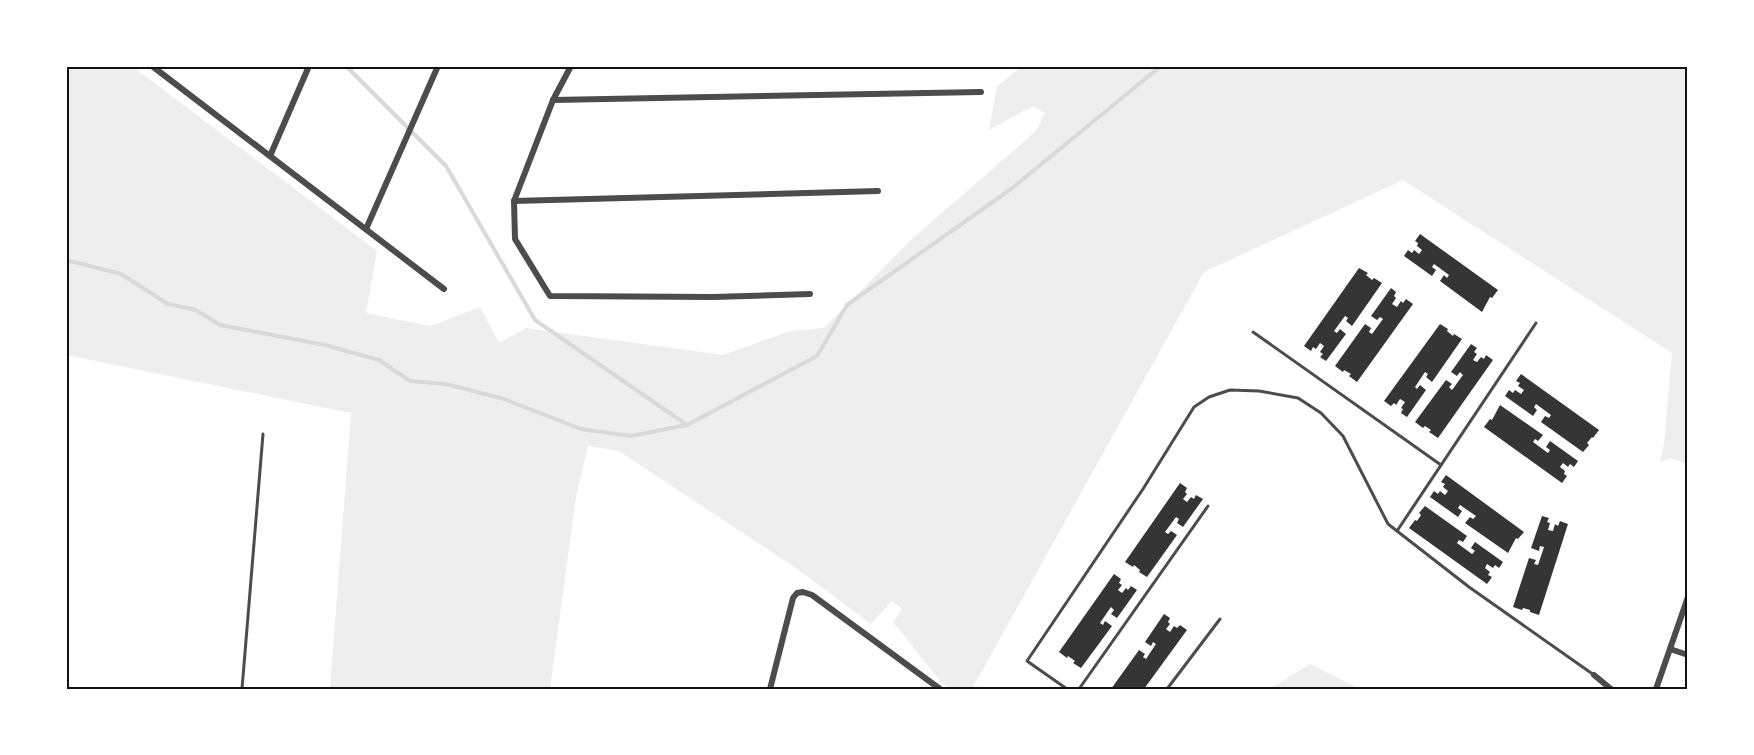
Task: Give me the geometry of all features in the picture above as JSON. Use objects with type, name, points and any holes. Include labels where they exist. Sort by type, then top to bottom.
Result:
[{"type":"street","points":[[152,66],[444,289]]},
{"type":"street","points":[[270,156],[309,66]]},
{"type":"street","points":[[366,229],[438,66]]},
{"type":"street","points":[[571,66],[553,100],[514,201],[515,239],[550,296],[713,297],[810,294]]},
{"type":"street","points":[[553,100],[981,92]]},
{"type":"street","points":[[514,201],[878,191]]},
{"type":"street","points":[[770,689],[793,598],[796,593],[803,592],[812,595],[940,689]]},
{"type":"street","points":[[1656,689],[1688,597]]},
{"type":"street","points":[[1670,649],[1688,655]]},
{"type":"street","points":[[1594,675],[1611,689]]},
{"type":"lane","points":[[1397,531],[1536,323]]},
{"type":"lane","points":[[1253,332],[1441,465]]},
{"type":"lane","points":[[1066,689],[1027,661],[1143,489],[1194,407],[1209,397],[1230,390],[1258,391],[1298,398],[1321,413],[1343,436],[1388,525],[1469,587],[1594,675]]},
{"type":"lane","points":[[242,689],[263,434]]},
{"type":"lane","points":[[1078,689],[1208,506]]},
{"type":"lane","points":[[1167,689],[1220,619]]},
{"type":"shaded area","points":[[66,66],[132,66],[377,251],[366,313],[430,326],[480,307],[499,343],[526,328],[723,355],[790,331],[824,328],[912,239],[1036,131],[1045,113],[1033,106],[989,130],[997,86],[1022,66],[1688,66],[1688,465],[1670,458],[1660,462],[1664,444],[1672,353],[1403,180],[1204,272],[972,689],[951,689],[940,681],[893,622],[902,609],[892,601],[871,624],[796,568],[619,451],[588,446],[576,497],[550,689],[330,689],[351,413],[66,355]]},
{"type":"shaded area","points":[[1310,664],[1360,689],[1269,689]]},
{"type":"building","points":[[1420,234],[1498,290],[1492,298],[1490,297],[1482,312],[1440,281],[1444,275],[1447,278],[1449,275],[1434,264],[1432,267],[1436,270],[1432,276],[1404,256],[1408,250],[1412,253],[1414,250],[1419,254],[1422,250],[1415,241]]},
{"type":"building","points":[[1359,268],[1368,273],[1366,275],[1372,280],[1374,278],[1382,283],[1352,326],[1346,321],[1348,318],[1345,316],[1334,331],[1337,333],[1340,329],[1346,334],[1326,361],[1320,357],[1324,346],[1320,343],[1316,349],[1313,347],[1311,351],[1304,346]]},
{"type":"building","points":[[1391,288],[1396,292],[1394,296],[1396,298],[1392,304],[1397,307],[1401,301],[1403,303],[1406,299],[1413,304],[1357,382],[1349,376],[1351,374],[1335,366],[1365,324],[1371,328],[1369,332],[1372,334],[1383,319],[1380,317],[1377,320],[1371,316]]},
{"type":"building","points":[[1440,324],[1453,336],[1454,334],[1462,339],[1432,382],[1426,377],[1428,374],[1425,372],[1415,387],[1417,389],[1420,385],[1426,390],[1407,417],[1401,413],[1405,402],[1400,399],[1396,405],[1394,403],[1391,406],[1384,401]]},
{"type":"building","points":[[1471,344],[1477,348],[1474,352],[1477,354],[1473,360],[1477,362],[1481,357],[1484,359],[1486,355],[1493,360],[1438,438],[1429,432],[1431,430],[1415,422],[1446,380],[1452,384],[1449,387],[1452,390],[1463,375],[1460,372],[1457,376],[1451,372]]},
{"type":"building","points":[[1521,374],[1599,430],[1587,443],[1589,445],[1583,452],[1541,422],[1545,416],[1549,418],[1551,415],[1536,404],[1534,407],[1537,410],[1533,416],[1505,396],[1509,390],[1513,393],[1515,390],[1521,394],[1524,390],[1518,386],[1520,383],[1516,381]]},
{"type":"building","points":[[1500,405],[1543,435],[1538,441],[1535,439],[1533,442],[1548,453],[1550,450],[1546,447],[1550,441],[1578,461],[1574,467],[1570,464],[1568,467],[1563,463],[1560,467],[1567,476],[1562,483],[1484,427],[1490,419],[1492,420]]},
{"type":"building","points":[[1446,475],[1524,532],[1518,539],[1516,538],[1508,553],[1465,523],[1470,517],[1473,519],[1476,516],[1460,505],[1458,508],[1462,511],[1458,517],[1430,497],[1434,491],[1438,494],[1440,491],[1445,495],[1448,491],[1443,487],[1445,484],[1441,482]]},
{"type":"building","points":[[1180,483],[1187,488],[1185,492],[1187,494],[1183,499],[1187,502],[1191,497],[1194,499],[1196,495],[1203,499],[1183,527],[1177,523],[1179,519],[1176,517],[1165,532],[1168,534],[1171,531],[1177,535],[1147,577],[1134,565],[1133,567],[1125,562]]},
{"type":"building","points":[[1425,506],[1467,536],[1463,542],[1459,540],[1457,543],[1472,554],[1475,551],[1471,548],[1475,542],[1503,562],[1499,568],[1495,565],[1493,568],[1487,564],[1485,568],[1490,572],[1488,575],[1492,577],[1487,584],[1409,528],[1415,520],[1417,521],[1421,515],[1419,513]]},
{"type":"building","points":[[1542,516],[1549,518],[1548,530],[1553,531],[1555,524],[1558,526],[1560,521],[1568,524],[1539,615],[1530,610],[1513,607],[1529,558],[1536,560],[1534,564],[1538,565],[1544,547],[1540,546],[1539,551],[1531,548]]},
{"type":"building","points":[[1114,574],[1121,579],[1119,583],[1122,585],[1118,590],[1122,593],[1131,586],[1137,590],[1117,618],[1111,614],[1114,610],[1111,607],[1100,623],[1103,625],[1105,621],[1112,626],[1081,668],[1073,663],[1075,661],[1059,652]]},
{"type":"building","points":[[1164,614],[1170,618],[1168,622],[1170,624],[1166,629],[1170,632],[1174,626],[1177,628],[1180,625],[1187,630],[1144,689],[1111,689],[1139,650],[1145,654],[1143,657],[1146,659],[1156,644],[1153,642],[1151,646],[1145,642]]},
{"type":"waterway","points":[[346,66],[446,166],[535,320],[687,425]]},
{"type":"waterway","points":[[66,260],[121,274],[168,304],[196,310],[220,325],[325,345],[379,360],[410,381],[446,384],[504,399],[581,429],[631,436],[687,425],[817,356],[847,305],[1011,189],[1161,66]]}]
